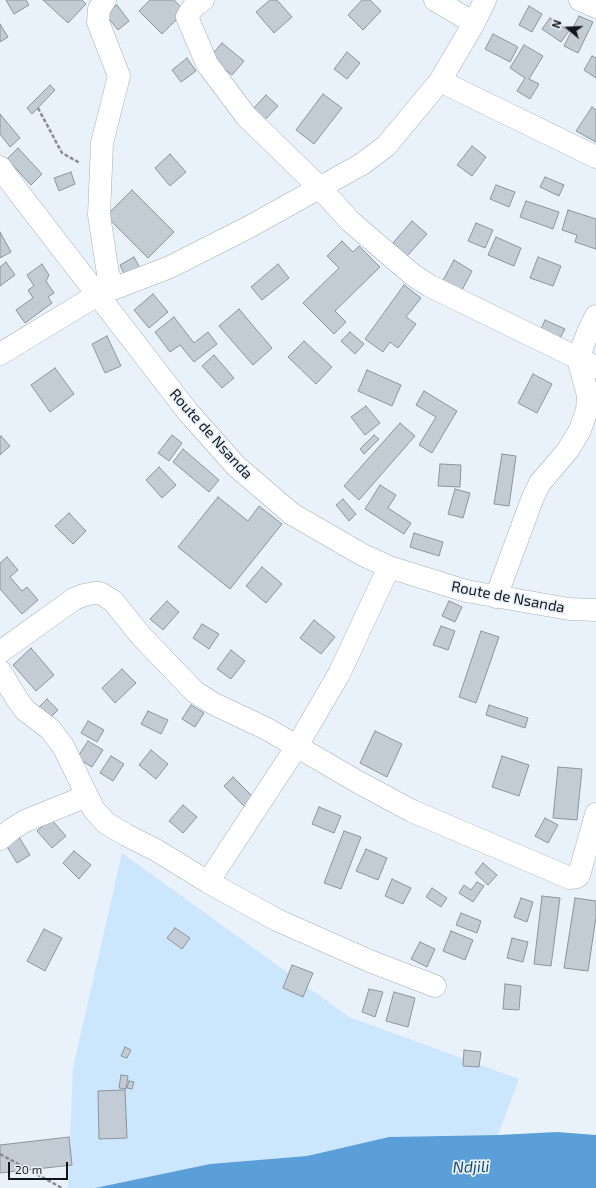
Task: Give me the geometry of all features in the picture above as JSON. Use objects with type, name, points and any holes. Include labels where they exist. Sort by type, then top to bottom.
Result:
[{"type":"street","points":[[106,0],[99,9],[98,22],[119,76],[102,143],[100,175],[99,215],[108,274],[106,291]]},
{"type":"street","points":[[435,0],[474,23]]},
{"type":"street","points":[[0,354],[106,291],[170,267],[249,227],[362,164],[386,146],[440,80],[474,23],[485,0]]},
{"type":"street","points":[[580,0],[596,7]]},
{"type":"street","points":[[195,2],[187,17],[207,64],[246,116],[320,188],[351,222],[413,275],[430,286],[587,363]]},
{"type":"street","points":[[440,80],[596,157]]},
{"type":"street","name":"Route de Nsanda","points":[[0,167],[8,192],[106,291],[188,412],[236,466],[292,514],[363,555],[389,567],[466,591],[569,609],[596,610]]},
{"type":"street","points":[[496,597],[533,497],[540,483],[568,450],[580,430],[587,410],[588,332],[596,316]]},
{"type":"street","points":[[208,882],[297,746],[339,674],[389,567]]},
{"type":"street","points":[[0,652],[74,599],[84,595],[100,593],[113,601],[142,637],[195,692],[214,704],[267,729],[358,782],[412,811],[570,878],[577,877],[579,874],[596,814]]},
{"type":"street","points":[[0,671],[25,710],[50,729],[63,746],[94,810],[106,823],[277,920],[372,962],[435,986]]},
{"type":"street","points":[[0,839],[12,829],[25,822],[87,796]]},
{"type":"path","points":[[38,108],[62,152],[100,175]]},
{"type":"path","points":[[0,1154],[62,1188]]},
{"type":"shaded area","points":[[122,853],[349,1017],[519,1079],[498,1135],[389,1137],[307,1156],[210,1164],[95,1188],[68,1188],[73,1068]]},
{"type":"water","name":"Ndjili","points":[[557,1132],[596,1135],[596,1188],[95,1188],[210,1164],[307,1156],[389,1137],[498,1135]]},
{"type":"building","points":[[6,0],[26,0],[29,5],[14,14]]},
{"type":"building","points":[[43,0],[82,0],[86,4],[68,23]]},
{"type":"building","points":[[150,0],[174,0],[185,11],[162,34],[139,11]]},
{"type":"building","points":[[270,0],[277,0],[292,17],[274,33],[256,12]]},
{"type":"building","points":[[362,0],[370,0],[381,11],[363,30],[348,15]]},
{"type":"building","points":[[117,5],[129,21],[118,30],[105,14]]},
{"type":"building","points":[[529,6],[542,14],[532,32],[519,25]]},
{"type":"building","points":[[579,16],[593,22],[578,53],[564,46]]},
{"type":"building","points":[[550,18],[569,31],[561,42],[542,29]]},
{"type":"building","points":[[0,24],[8,37],[0,42]]},
{"type":"building","points":[[493,34],[518,47],[510,62],[485,49]]},
{"type":"building","points":[[222,43],[244,61],[232,75],[210,57]]},
{"type":"building","points":[[524,45],[543,56],[529,79],[539,84],[530,99],[517,91],[525,78],[510,68]]},
{"type":"building","points":[[347,52],[360,63],[347,79],[334,69]]},
{"type":"building","points":[[592,56],[596,58],[596,78],[584,70]]},
{"type":"building","points":[[187,58],[196,71],[181,82],[172,70]]},
{"type":"building","points":[[50,85],[55,90],[32,114],[27,108]]},
{"type":"building","points":[[323,94],[342,108],[314,144],[296,130]]},
{"type":"building","points":[[266,95],[278,106],[263,122],[251,111]]},
{"type":"building","points":[[592,107],[596,110],[596,142],[576,131]]},
{"type":"building","points":[[0,114],[20,138],[10,147],[0,134]]},
{"type":"building","points":[[472,146],[486,157],[472,176],[457,165]]},
{"type":"building","points":[[18,148],[42,174],[31,185],[7,159]]},
{"type":"building","points":[[170,154],[186,172],[170,186],[155,168]]},
{"type":"building","points":[[71,172],[75,184],[59,191],[54,178]]},
{"type":"building","points":[[545,177],[564,185],[559,196],[540,187]]},
{"type":"building","points":[[496,185],[515,192],[509,207],[490,199]]},
{"type":"building","points":[[132,190],[174,232],[148,258],[106,216]]},
{"type":"building","points":[[526,201],[559,212],[553,229],[520,217]]},
{"type":"building","points":[[568,210],[596,219],[596,249],[575,242],[577,235],[562,230]]},
{"type":"building","points":[[412,221],[427,234],[407,256],[393,243]]},
{"type":"building","points":[[476,223],[493,230],[485,248],[468,241]]},
{"type":"building","points":[[0,232],[11,252],[0,258]]},
{"type":"building","points":[[496,237],[521,248],[514,266],[488,255]]},
{"type":"building","points":[[342,241],[353,252],[359,246],[380,267],[335,311],[346,322],[334,334],[303,303],[339,268],[327,256]]},
{"type":"building","points":[[134,257],[141,270],[126,278],[120,265]]},
{"type":"building","points":[[538,257],[561,266],[553,286],[530,278]]},
{"type":"building","points":[[454,260],[472,271],[460,294],[441,284]]},
{"type":"building","points":[[6,262],[15,275],[0,286],[0,267]]},
{"type":"building","points":[[42,264],[49,275],[46,281],[54,293],[48,297],[52,303],[25,323],[16,310],[33,298],[28,290],[34,286],[27,275]]},
{"type":"building","points":[[278,264],[289,278],[262,300],[251,287]]},
{"type":"building","points":[[404,285],[421,298],[406,317],[416,324],[398,348],[390,342],[383,352],[365,339]]},
{"type":"building","points":[[153,294],[168,312],[149,328],[134,310]]},
{"type":"building","points":[[239,309],[272,348],[253,365],[219,326]]},
{"type":"building","points":[[174,317],[194,343],[208,332],[217,344],[194,362],[180,345],[170,352],[155,332]]},
{"type":"building","points":[[545,320],[565,329],[558,342],[539,334]]},
{"type":"building","points":[[350,332],[364,344],[355,354],[341,341]]},
{"type":"building","points":[[107,336],[121,366],[105,373],[92,344]]},
{"type":"building","points":[[304,341],[332,367],[316,384],[288,357]]},
{"type":"building","points":[[214,355],[234,378],[222,388],[202,366]]},
{"type":"building","points":[[55,368],[74,394],[50,412],[31,385]]},
{"type":"building","points":[[367,370],[401,385],[392,406],[358,391]]},
{"type":"building","points":[[533,374],[552,384],[537,413],[518,403]]},
{"type":"building","points":[[424,391],[457,411],[432,453],[419,445],[436,417],[416,405]]},
{"type":"building","points":[[366,406],[380,423],[365,435],[351,417]]},
{"type":"building","points":[[400,423],[415,436],[359,500],[344,486]]},
{"type":"building","points":[[172,435],[182,443],[169,461],[158,453]]},
{"type":"building","points":[[374,435],[379,439],[364,454],[360,449]]},
{"type":"building","points":[[1,436],[10,446],[0,455],[0,437]]},
{"type":"building","points":[[183,449],[219,480],[209,492],[173,462]]},
{"type":"building","points":[[502,454],[516,456],[509,506],[494,504]]},
{"type":"building","points":[[440,464],[461,465],[460,487],[438,486]]},
{"type":"building","points":[[159,467],[176,485],[162,498],[146,480]]},
{"type":"building","points":[[380,485],[396,495],[388,508],[411,523],[404,534],[365,509]]},
{"type":"building","points":[[455,489],[470,493],[463,518],[448,514]]},
{"type":"building","points":[[218,497],[248,521],[259,506],[282,524],[230,589],[178,547]]},
{"type":"building","points":[[343,499],[356,514],[349,521],[336,505]]},
{"type":"building","points":[[69,513],[86,531],[73,544],[55,526]]},
{"type":"building","points":[[414,533],[443,542],[439,556],[410,547]]},
{"type":"building","points":[[7,557],[18,570],[10,577],[22,591],[27,587],[38,600],[22,614],[0,589],[0,563]]},
{"type":"building","points":[[262,567],[282,584],[266,603],[246,586]]},
{"type":"building","points":[[167,601],[179,612],[163,630],[150,619]]},
{"type":"building","points":[[449,601],[462,607],[455,622],[442,616]]},
{"type":"building","points":[[314,620],[335,637],[321,654],[300,638]]},
{"type":"building","points":[[202,624],[219,634],[209,649],[193,638]]},
{"type":"building","points":[[441,626],[455,631],[448,650],[433,645]]},
{"type":"building","points":[[481,631],[499,637],[476,703],[459,697]]},
{"type":"building","points":[[31,648],[54,675],[36,691],[13,665]]},
{"type":"building","points":[[231,650],[245,661],[231,679],[217,669]]},
{"type":"building","points":[[122,669],[136,683],[115,703],[102,688]]},
{"type":"building","points":[[47,699],[58,710],[46,722],[35,711]]},
{"type":"building","points":[[191,705],[204,713],[195,727],[182,719]]},
{"type":"building","points":[[489,705],[528,718],[525,728],[486,715]]},
{"type":"building","points":[[148,711],[168,720],[161,734],[141,724]]},
{"type":"building","points":[[88,721],[104,730],[97,742],[81,733]]},
{"type":"building","points":[[375,731],[402,744],[387,777],[360,763]]},
{"type":"building","points":[[88,741],[103,750],[92,767],[77,758]]},
{"type":"building","points":[[151,750],[168,764],[156,779],[139,765]]},
{"type":"building","points":[[111,756],[124,764],[113,781],[100,773]]},
{"type":"building","points":[[502,756],[529,765],[519,796],[492,787]]},
{"type":"building","points":[[558,767],[582,769],[577,820],[553,818]]},
{"type":"building","points":[[233,777],[253,797],[244,806],[224,786]]},
{"type":"building","points":[[183,805],[197,817],[183,833],[169,821]]},
{"type":"building","points":[[319,807],[341,816],[334,833],[312,824]]},
{"type":"building","points":[[545,818],[558,825],[548,843],[535,836]]},
{"type":"building","points":[[51,819],[66,836],[52,848],[37,831]]},
{"type":"building","points":[[344,831],[361,837],[341,889],[324,883]]},
{"type":"building","points":[[19,837],[30,855],[17,863],[6,845]]},
{"type":"building","points":[[366,849],[387,858],[378,880],[356,871]]},
{"type":"building","points":[[74,851],[91,865],[79,879],[63,863]]},
{"type":"building","points":[[483,863],[497,875],[488,885],[475,873]]},
{"type":"building","points":[[392,879],[411,888],[403,904],[385,896]]},
{"type":"building","points":[[477,882],[484,886],[473,902],[459,893],[464,885],[471,890]]},
{"type":"building","points":[[432,888],[447,898],[441,907],[426,897]]},
{"type":"building","points":[[542,896],[560,898],[551,966],[534,964]]},
{"type":"building","points":[[521,898],[533,902],[527,922],[514,917]]},
{"type":"building","points":[[575,898],[596,901],[596,917],[588,971],[564,968]]},
{"type":"building","points":[[461,913],[481,921],[477,933],[456,925]]},
{"type":"building","points":[[175,928],[190,938],[182,949],[167,938]]},
{"type":"building","points":[[44,929],[62,938],[45,971],[27,961]]},
{"type":"building","points":[[451,931],[473,940],[465,960],[443,951]]},
{"type":"building","points":[[512,938],[528,942],[523,962],[507,958]]},
{"type":"building","points":[[420,942],[435,949],[427,967],[411,959]]},
{"type":"building","points":[[292,965],[313,973],[303,997],[283,988]]},
{"type":"building","points":[[505,984],[521,986],[519,1010],[503,1009]]},
{"type":"building","points":[[369,989],[383,992],[375,1017],[362,1012]]},
{"type":"building","points":[[394,992],[415,998],[408,1027],[386,1021]]},
{"type":"building","points":[[125,1047],[131,1050],[127,1058],[121,1056]]},
{"type":"building","points":[[464,1050],[481,1052],[479,1067],[463,1066]]},
{"type":"building","points":[[121,1075],[128,1076],[126,1089],[119,1088]]},
{"type":"building","points":[[129,1081],[134,1082],[132,1089],[127,1088]]},
{"type":"building","points":[[125,1090],[127,1138],[99,1139],[98,1091]]},
{"type":"building","points":[[69,1137],[72,1165],[0,1173],[0,1145]]}]
